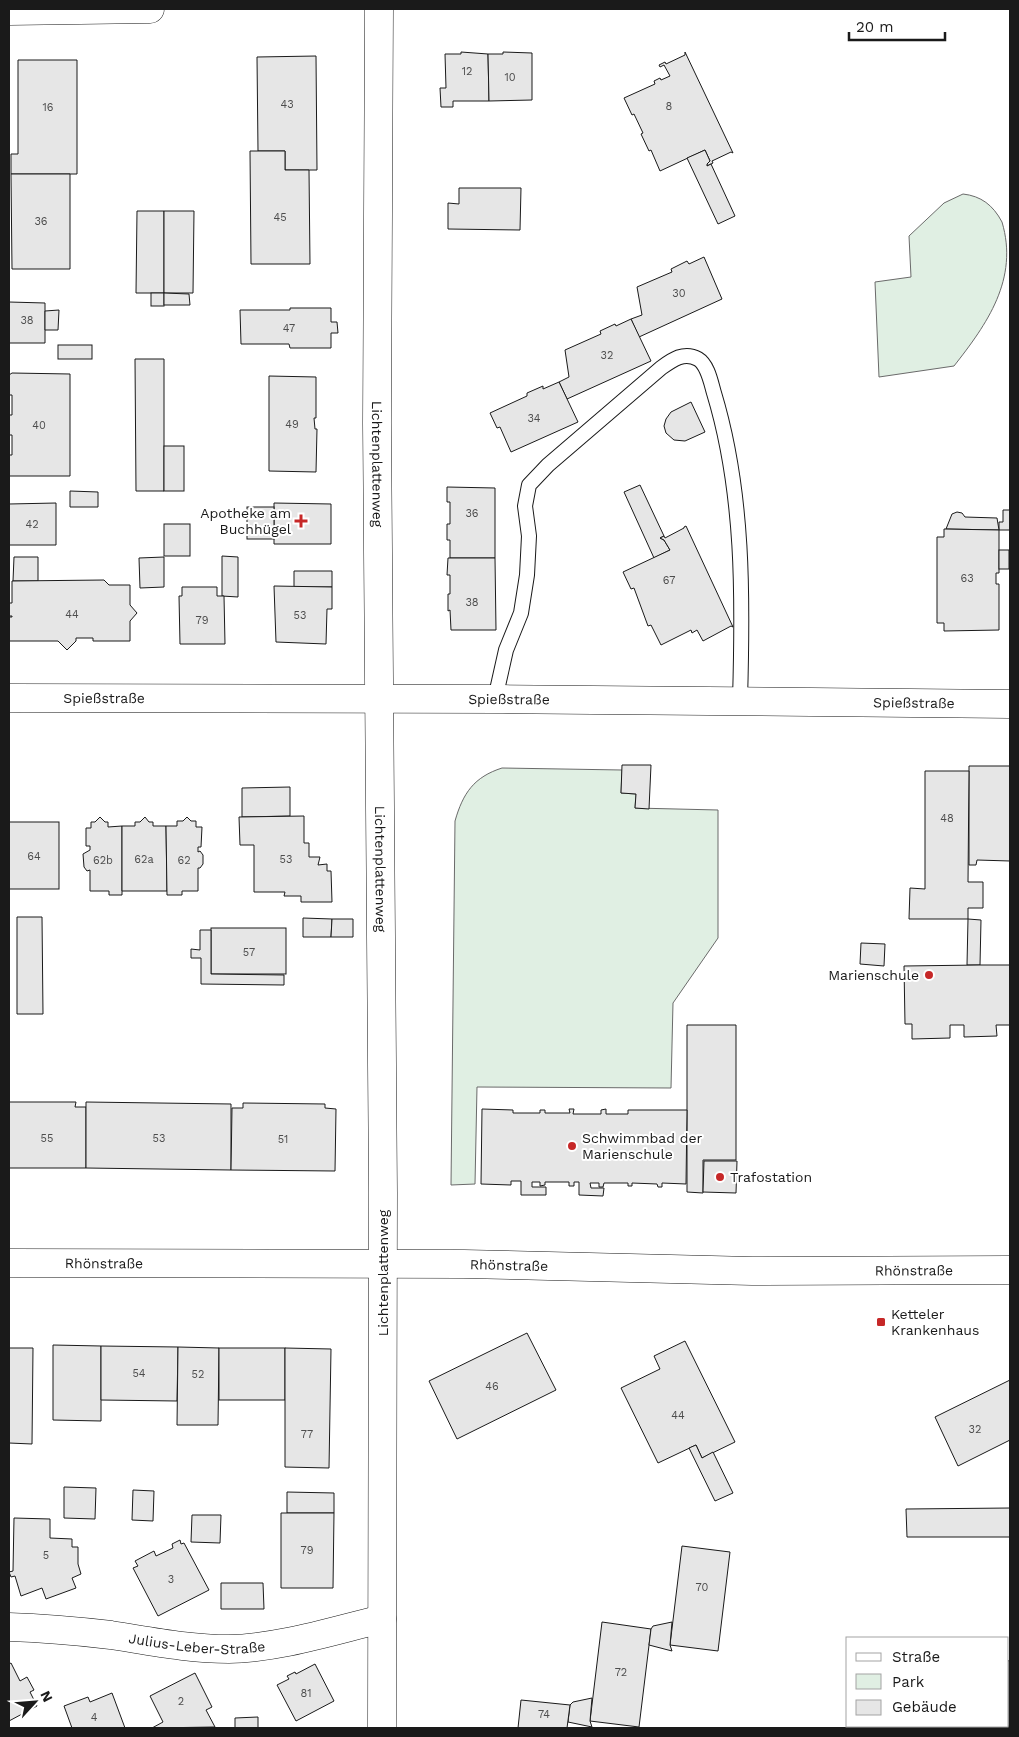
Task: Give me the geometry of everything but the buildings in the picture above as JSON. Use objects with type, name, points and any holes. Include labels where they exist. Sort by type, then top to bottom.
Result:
[{"type":"street","points":[[9,11],[150,9]]},
{"type":"street","name":"Lichtenplattenweg","points":[[379,9],[377,413],[383,1264],[382,1728]]},
{"type":"street","name":"Spießstraße","points":[[9,698],[740,700],[1010,704]]},
{"type":"street","name":"Rhönstraße","points":[[9,1263],[464,1264],[761,1271],[1010,1270]]},
{"type":"street","name":"Julius-Leber-Straße","points":[[9,1626],[73,1630],[199,1648],[229,1649],[265,1646],[382,1619]]},
{"type":"lane","points":[[495,699],[504,658],[521,613],[528,576],[529,536],[525,506],[529,485],[548,465],[660,368],[675,358],[688,355],[700,360],[708,374],[727,444],[741,567],[740,700]]},
{"type":"green space","points":[[963,194],[986,202],[1002,222],[1006,243],[1006,263],[1003,282],[997,300],[978,334],[954,366],[879,377],[875,282],[911,277],[909,236],[944,203]]},
{"type":"green space","points":[[502,768],[622,770],[621,793],[636,794],[635,808],[718,810],[718,938],[673,1003],[671,1088],[477,1087],[475,1184],[451,1185],[455,821],[462,802],[471,787],[484,776]]},
{"type":"place","name":"Apotheke am Buchhügel","points":[[301,521]]},
{"type":"place","name":"Marienschule","points":[[929,975]]},
{"type":"place","name":"Schwimmbad der Marienschule","points":[[572,1146]]},
{"type":"place","name":"Trafostation","points":[[720,1177]]},
{"type":"place","name":"Ketteler Krankenhaus","points":[[881,1322]]}]
